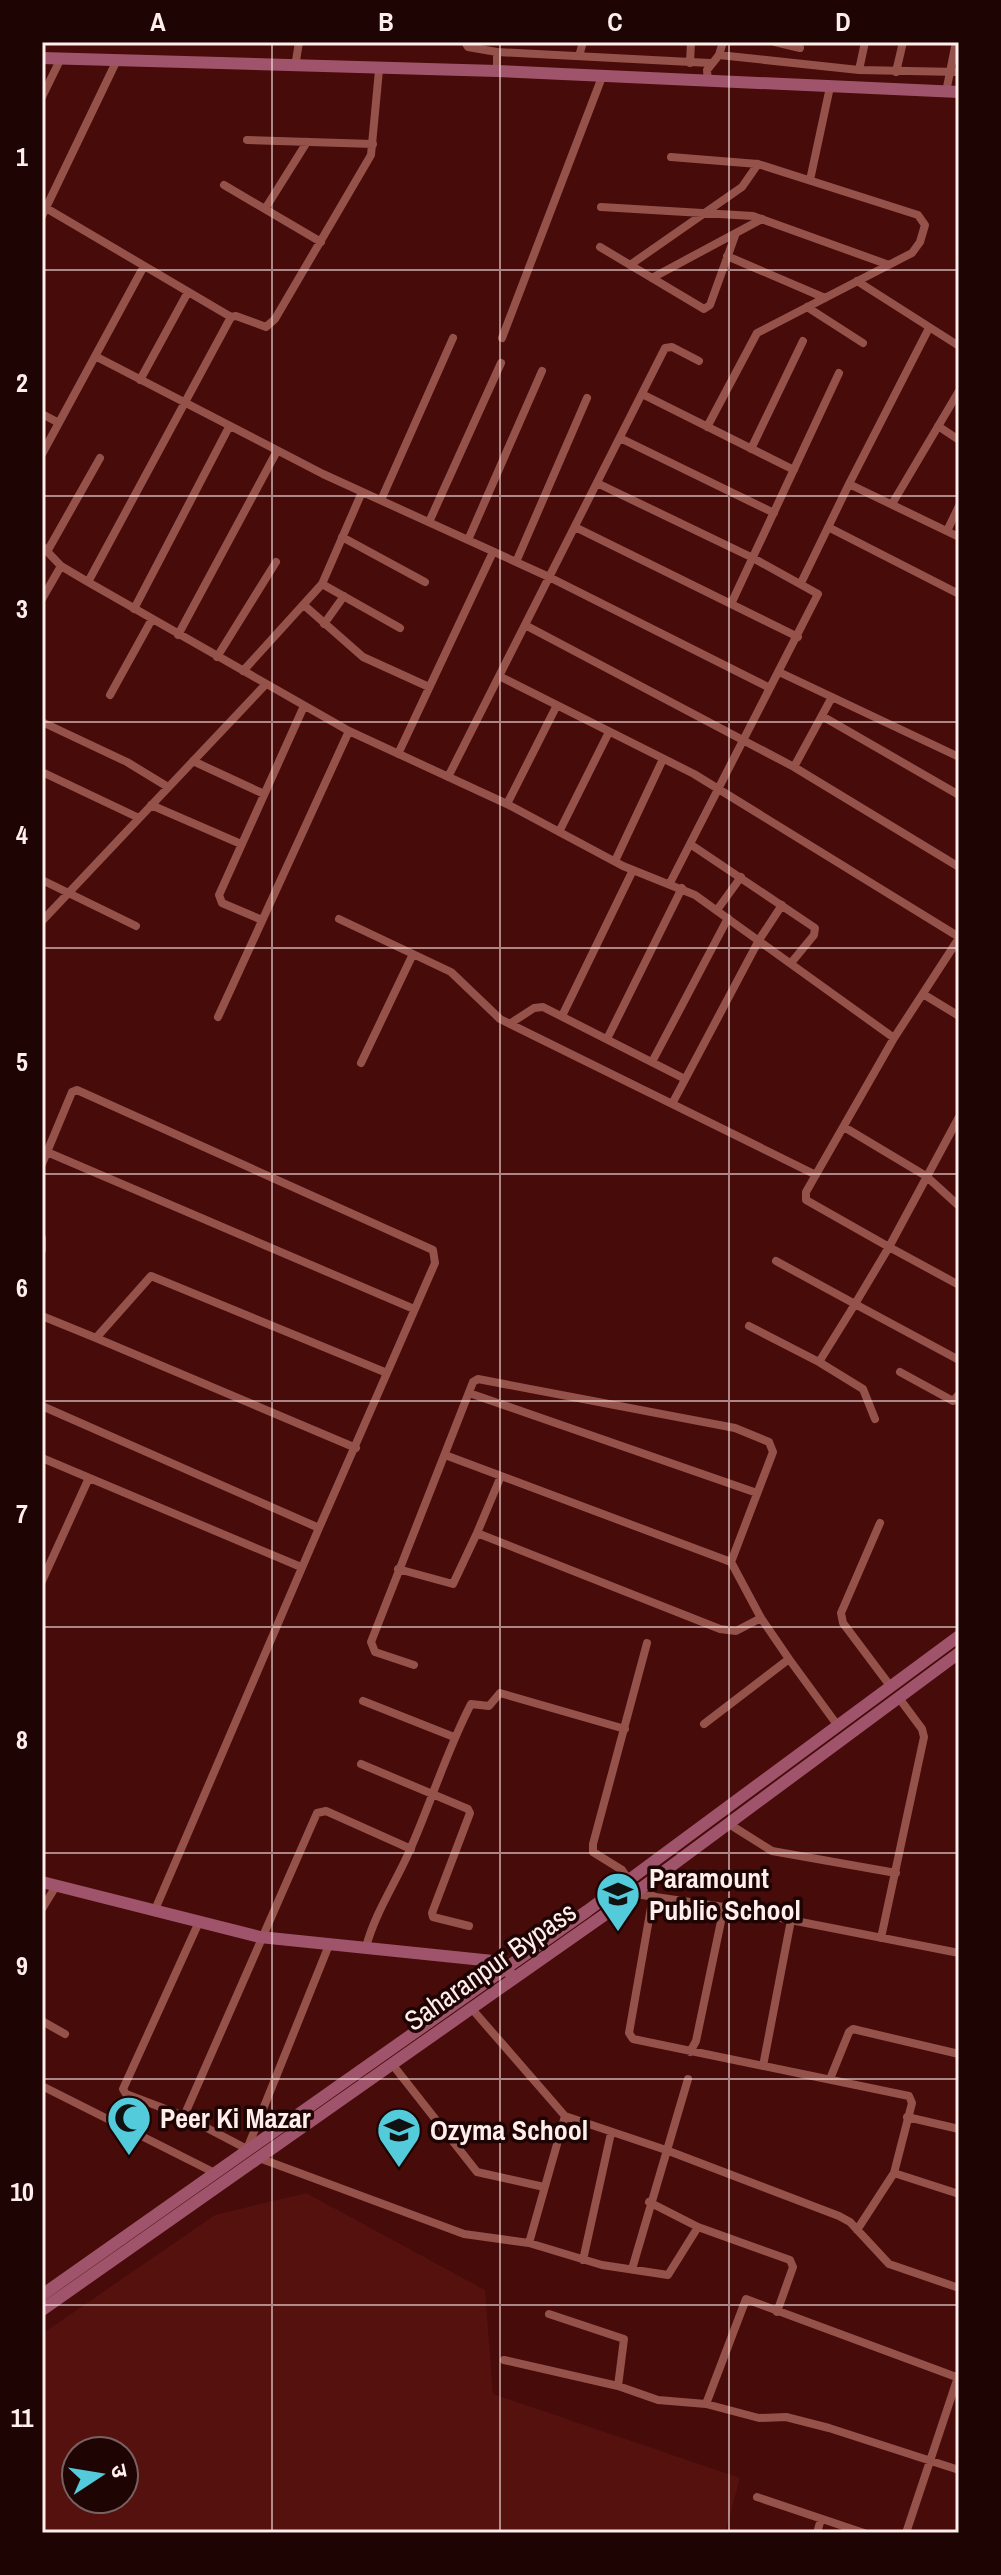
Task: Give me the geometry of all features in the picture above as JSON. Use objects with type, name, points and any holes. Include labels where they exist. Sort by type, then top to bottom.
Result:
[{"type":"main road","points":[[42,58],[379,70],[497,70],[602,77],[708,73],[830,87],[951,91]]},
{"type":"main road","points":[[630,1886],[838,1726],[862,1709],[895,1693],[959,1636]]},
{"type":"main road","name":"Saharanpur Bypass","points":[[42,2310],[472,2009],[510,1973],[630,1886],[729,1824],[870,1720],[895,1693],[959,1653]]},
{"type":"main road","points":[[862,1709],[870,1720]]},
{"type":"main road","points":[[42,1882],[260,1937],[493,1961],[510,1973],[247,2149],[42,2295]]},
{"type":"street","points":[[295,67],[299,42]]},
{"type":"street","points":[[465,42],[468,47],[498,55],[690,63],[708,73],[723,43]]},
{"type":"street","points":[[579,56],[583,42]]},
{"type":"street","points":[[690,63],[691,42]]},
{"type":"street","points":[[775,42],[800,48]]},
{"type":"street","points":[[859,70],[865,42]]},
{"type":"street","points":[[896,72],[903,42]]},
{"type":"street","points":[[951,91],[956,42]]},
{"type":"street","points":[[497,70],[498,55]]},
{"type":"street","points":[[719,55],[859,70],[953,74]]},
{"type":"street","points":[[42,97],[61,58]]},
{"type":"street","points":[[117,60],[44,212],[231,317],[236,316],[259,327],[271,324],[365,168],[373,144],[379,70]]},
{"type":"street","points":[[502,338],[602,77]]},
{"type":"street","points":[[810,180],[830,87]]},
{"type":"street","points":[[247,140],[373,144]]},
{"type":"street","points":[[265,209],[307,142]]},
{"type":"street","points":[[671,157],[758,164],[922,217],[925,225],[917,247],[752,339],[707,427]]},
{"type":"street","points":[[630,265],[747,183],[758,164]]},
{"type":"street","points":[[224,185],[321,242]]},
{"type":"street","points":[[601,207],[763,219],[889,265]]},
{"type":"street","points":[[652,278],[763,219]]},
{"type":"street","points":[[600,247],[704,309],[710,305],[736,233]]},
{"type":"street","points":[[727,256],[825,298]]},
{"type":"street","points":[[42,454],[144,266]]},
{"type":"street","points":[[857,281],[959,346]]},
{"type":"street","points":[[140,380],[188,292]]},
{"type":"street","points":[[807,307],[863,343]]},
{"type":"street","points":[[88,582],[231,317]]},
{"type":"street","points":[[801,583],[929,328]]},
{"type":"street","points":[[381,500],[453,338]]},
{"type":"street","points":[[751,449],[803,341]]},
{"type":"street","points":[[448,777],[668,346],[699,361]]},
{"type":"street","points":[[95,356],[277,451],[549,577],[770,688]]},
{"type":"street","points":[[429,522],[501,363]]},
{"type":"street","points":[[468,540],[542,371]]},
{"type":"street","points":[[731,604],[839,373]]},
{"type":"street","points":[[892,504],[959,391]]},
{"type":"street","points":[[642,394],[794,470]]},
{"type":"street","points":[[516,562],[587,398]]},
{"type":"street","points":[[42,414],[59,423]]},
{"type":"street","points":[[938,426],[959,440]]},
{"type":"street","points":[[134,609],[229,427]]},
{"type":"street","points":[[620,438],[774,513]]},
{"type":"street","points":[[178,635],[277,451]]},
{"type":"street","points":[[100,458],[45,548],[61,566],[349,731],[507,804],[633,870],[682,888],[894,1038]]},
{"type":"street","points":[[597,483],[753,558],[818,594],[670,883]]},
{"type":"street","points":[[849,484],[959,537]]},
{"type":"street","points":[[243,671],[322,584],[362,492]]},
{"type":"street","points":[[947,531],[959,506]]},
{"type":"street","points":[[575,527],[798,637]]},
{"type":"street","points":[[828,527],[959,594]]},
{"type":"street","points":[[342,537],[425,582]]},
{"type":"street","points":[[398,754],[493,552]]},
{"type":"street","points":[[217,657],[276,562]]},
{"type":"street","points":[[43,597],[61,566]]},
{"type":"street","points":[[322,584],[400,628]]},
{"type":"street","points":[[324,624],[344,596]]},
{"type":"street","points":[[305,606],[363,657],[429,687]]},
{"type":"street","points":[[110,695],[152,619]]},
{"type":"street","points":[[525,625],[794,767],[959,867]]},
{"type":"street","points":[[779,672],[959,757]]},
{"type":"street","points":[[499,676],[717,789],[959,937],[955,953],[894,1038],[806,1192],[807,1202],[959,1285]]},
{"type":"street","points":[[42,921],[266,684]]},
{"type":"street","points":[[794,767],[832,697]]},
{"type":"street","points":[[507,804],[557,705]]},
{"type":"street","points":[[262,920],[220,899],[241,844],[304,706]]},
{"type":"street","points":[[822,716],[959,795]]},
{"type":"street","points":[[42,722],[127,762],[168,787]]},
{"type":"street","points":[[218,1017],[349,731]]},
{"type":"street","points":[[559,832],[609,732]]},
{"type":"street","points":[[615,861],[663,759]]},
{"type":"street","points":[[193,761],[264,794]]},
{"type":"street","points":[[42,772],[139,818]]},
{"type":"street","points":[[151,805],[241,844]]},
{"type":"street","points":[[690,844],[815,928],[814,935],[791,963]]},
{"type":"street","points":[[562,1016],[633,870]]},
{"type":"street","points":[[717,910],[741,877]]},
{"type":"street","points":[[42,880],[70,891],[136,926]]},
{"type":"street","points":[[607,1039],[682,888]]},
{"type":"street","points":[[672,1104],[759,940],[782,905]]},
{"type":"street","points":[[652,1062],[728,918]]},
{"type":"street","points":[[339,919],[461,979],[493,1013],[511,1023],[816,1175]]},
{"type":"street","points":[[361,1063],[413,954]]},
{"type":"street","points":[[923,994],[959,1016]]},
{"type":"street","points":[[511,1023],[539,1007],[685,1079]]},
{"type":"street","points":[[42,1164],[72,1092],[82,1092],[433,1250],[435,1263],[154,1912]]},
{"type":"street","points":[[819,1362],[889,1247],[959,1117]]},
{"type":"street","points":[[844,1127],[926,1176],[959,1206]]},
{"type":"street","points":[[47,1152],[414,1309]]},
{"type":"street","points":[[42,1238],[42,1250]]},
{"type":"street","points":[[776,1261],[959,1360]]},
{"type":"street","points":[[96,1338],[151,1276],[387,1373]]},
{"type":"street","points":[[42,1316],[356,1448]]},
{"type":"street","points":[[749,1326],[863,1389],[875,1419]]},
{"type":"street","points":[[900,1372],[953,1401],[959,1394]]},
{"type":"street","points":[[414,1665],[375,1652],[370,1644],[476,1380],[490,1379],[735,1428],[769,1442],[772,1447],[731,1562]]},
{"type":"street","points":[[469,1393],[757,1493]]},
{"type":"street","points":[[42,1406],[319,1528]]},
{"type":"street","points":[[445,1455],[731,1562],[761,1618],[838,1726]]},
{"type":"street","points":[[42,1458],[88,1480],[301,1567]]},
{"type":"street","points":[[398,1569],[453,1584],[501,1476]]},
{"type":"street","points":[[42,1581],[88,1480]]},
{"type":"street","points":[[880,1523],[841,1613],[843,1623],[922,1729],[924,1737],[881,1938]]},
{"type":"street","points":[[477,1533],[720,1629],[736,1631],[761,1618]]},
{"type":"street","points":[[647,1643],[593,1849],[622,1870],[630,1886],[653,1896],[959,1953]]},
{"type":"street","points":[[704,1724],[789,1659]]},
{"type":"street","points":[[366,1947],[372,1926],[411,1849],[430,1793],[471,1704],[489,1706],[500,1693],[625,1729]]},
{"type":"street","points":[[363,1701],[454,1737]]},
{"type":"street","points":[[361,1764],[465,1807],[470,1813],[432,1913],[433,1917],[469,1926]]},
{"type":"street","points":[[184,2116],[260,1937],[319,1811],[326,1811],[411,1849]]},
{"type":"street","points":[[729,1824],[772,1851],[896,1873]]},
{"type":"street","points":[[42,1909],[56,1886]]},
{"type":"street","points":[[653,1896],[629,2033],[633,2039],[909,2096],[912,2103],[894,2173],[857,2230]]},
{"type":"street","points":[[690,2052],[703,2015],[724,1907]]},
{"type":"street","points":[[763,2066],[791,1920]]},
{"type":"street","points":[[199,1922],[123,2085],[126,2094],[184,2116],[247,2149],[329,1945]]},
{"type":"street","points":[[472,2009],[565,2116],[666,2150],[839,2216],[889,2264],[959,2288]]},
{"type":"street","points":[[42,2021],[65,2034]]},
{"type":"street","points":[[830,2079],[853,2029],[959,2054]]},
{"type":"street","points":[[392,2064],[477,2172],[544,2187]]},
{"type":"street","points":[[632,2269],[649,2202],[688,2079]]},
{"type":"street","points":[[42,2086],[215,2173]]},
{"type":"street","points":[[529,2243],[565,2116]]},
{"type":"street","points":[[907,2117],[959,2129]]},
{"type":"street","points":[[583,2260],[611,2133]]},
{"type":"street","points":[[259,2158],[464,2234],[529,2243],[583,2260],[668,2275],[698,2227]]},
{"type":"street","points":[[894,2173],[959,2194]]},
{"type":"street","points":[[649,2202],[698,2227],[793,2262],[777,2312]]},
{"type":"street","points":[[706,2404],[743,2300],[749,2299],[777,2312],[959,2376],[906,2533]]},
{"type":"street","points":[[549,2314],[624,2339],[618,2386]]},
{"type":"street","points":[[504,2360],[618,2386],[658,2400],[706,2404],[759,2418],[786,2417],[959,2470]]},
{"type":"street","points":[[757,2497],[864,2533]]},
{"type":"street","points":[[817,2533],[821,2519]]},
{"type":"shaded area","points":[[306,2193],[485,2290],[493,2394],[740,2478],[725,2533],[42,2533],[42,2334],[215,2215]]},
{"type":"place","name":"Paramount Public School","points":[[618,1933]]},
{"type":"place","name":"Peer Ki Mazar","points":[[129,2157]]},
{"type":"place","name":"Ozyma School","points":[[399,2169]]}]
